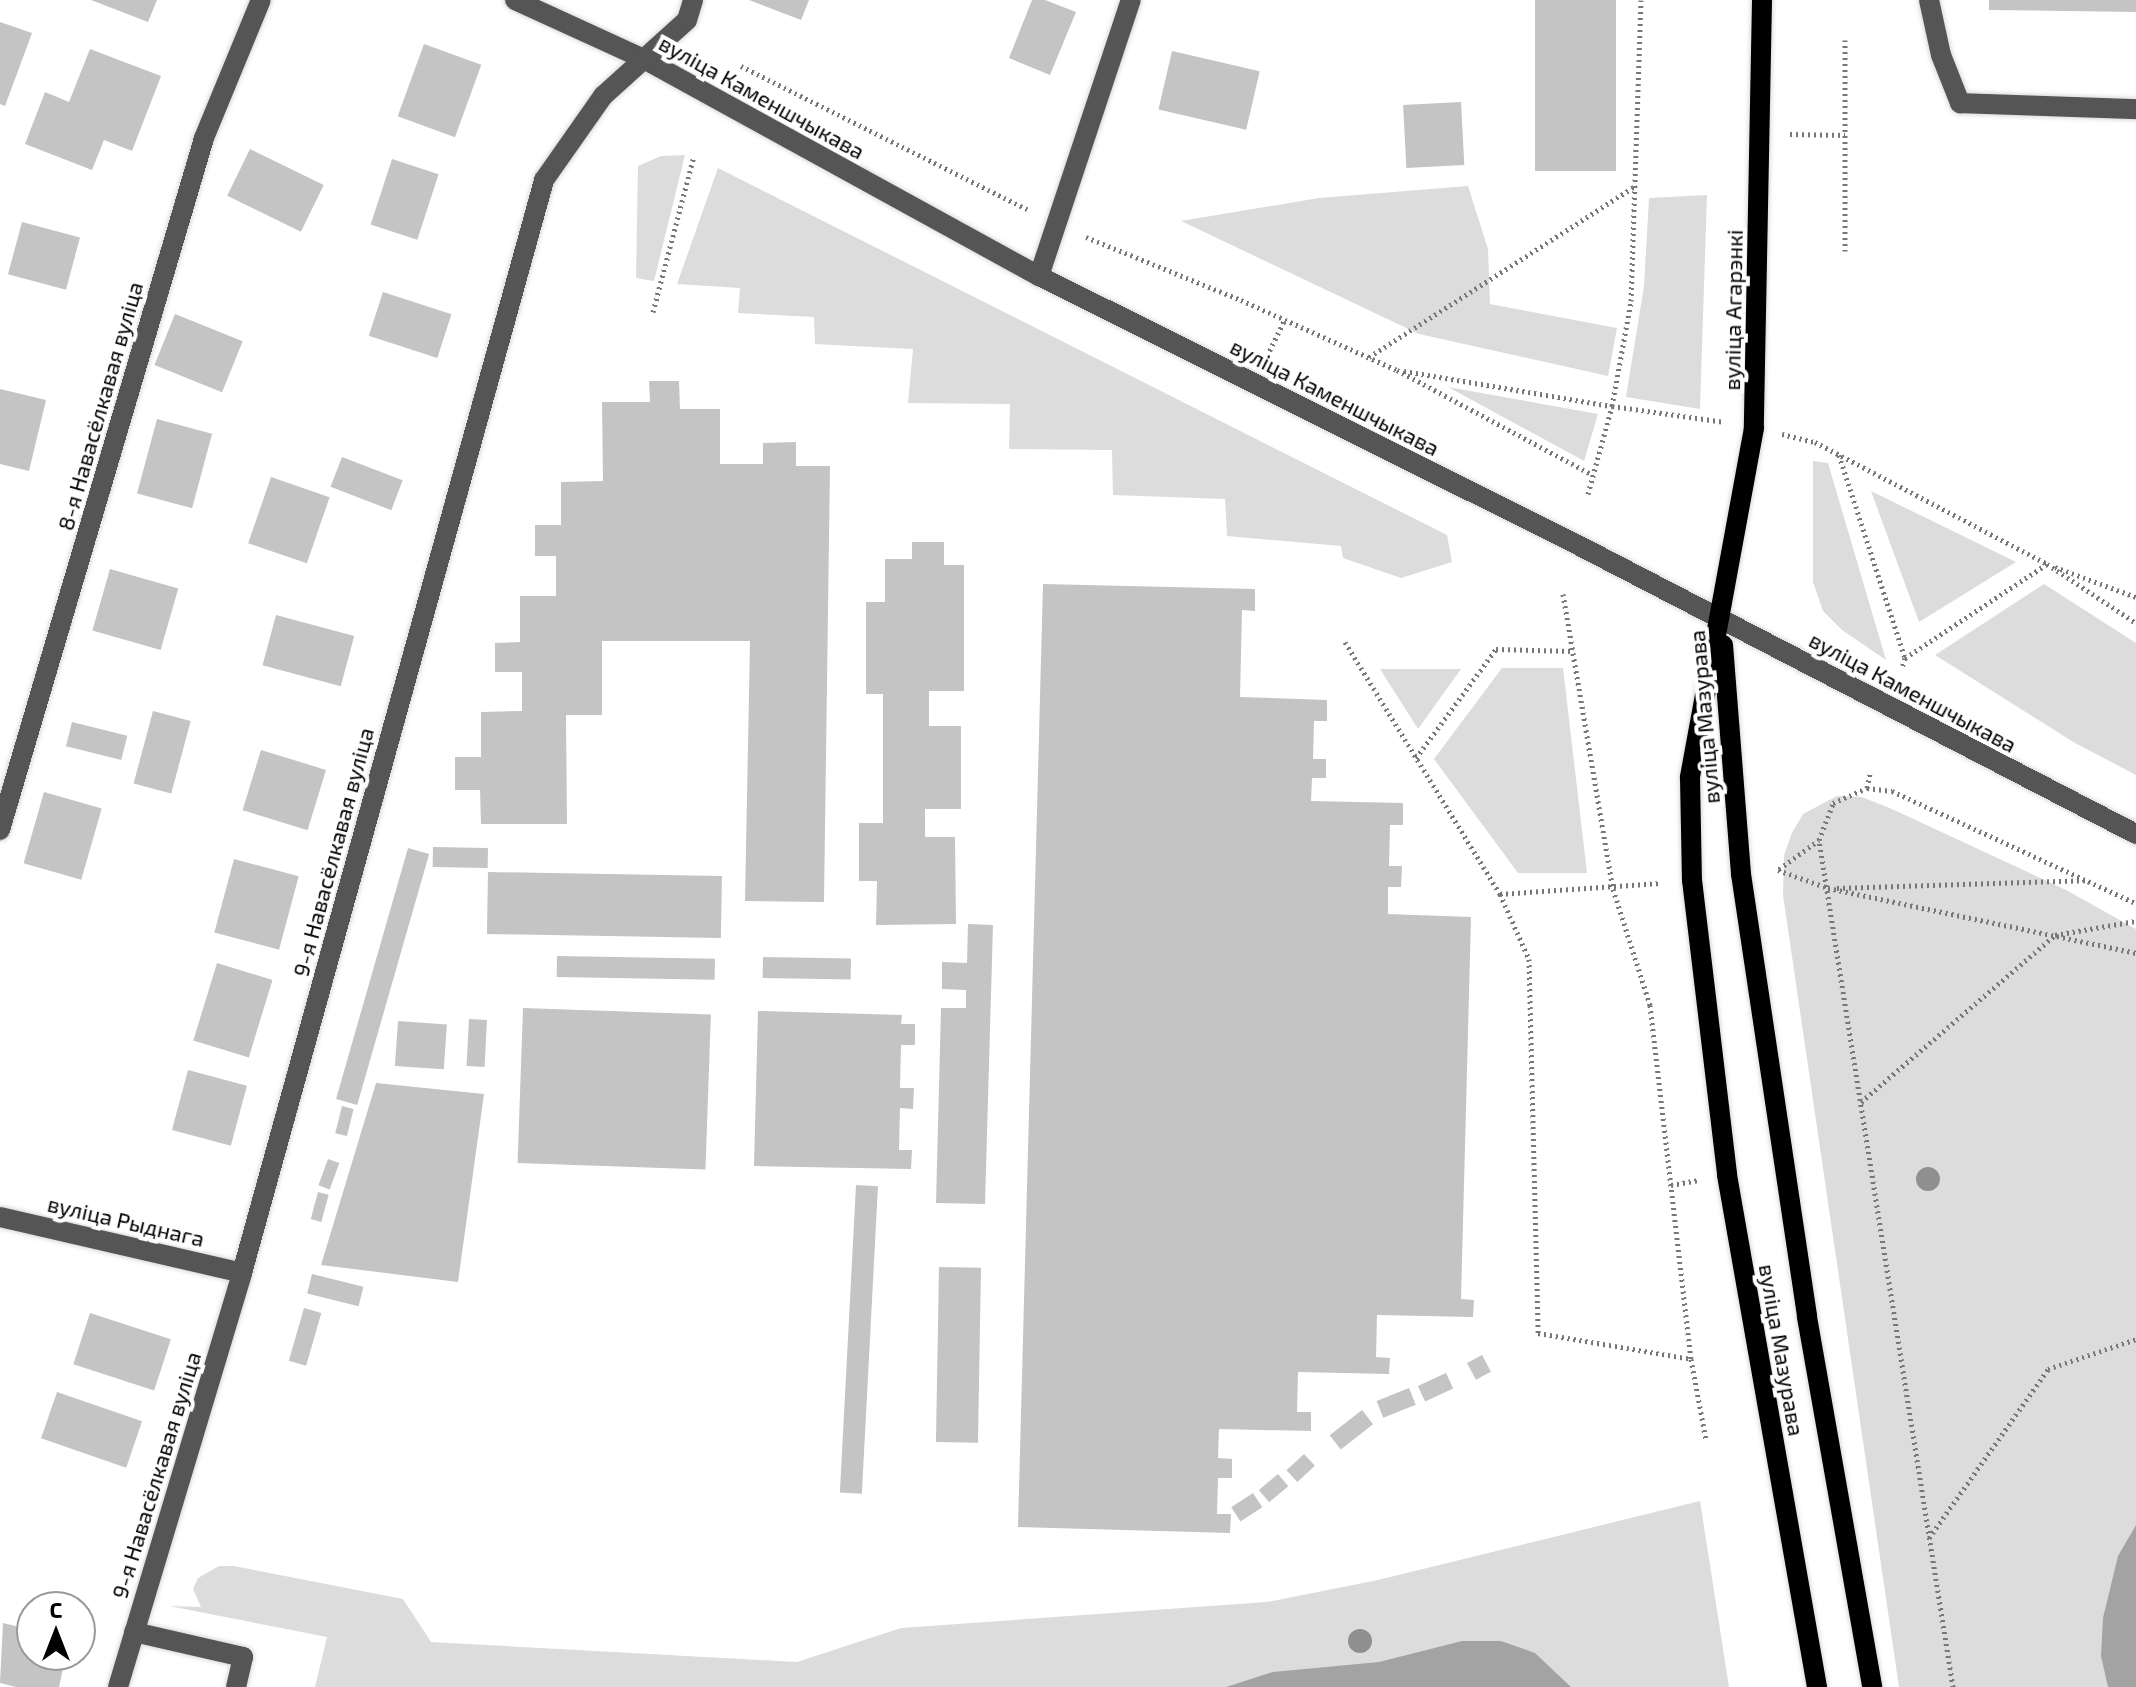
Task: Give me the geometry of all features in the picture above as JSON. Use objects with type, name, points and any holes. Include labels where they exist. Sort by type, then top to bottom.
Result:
[{"type":"main road","name":"вуліца Агарэнкі","points":[[1720,617],[1754,428],[1762,0]]},
{"type":"main road","name":"вуліца Мазурава","points":[[1720,617],[1690,778],[1692,880],[1727,1175],[1817,1687]]},
{"type":"main road","name":"вуліца Мазурава","points":[[1720,617],[1741,874],[1807,1317],[1872,1687]]},
{"type":"street","name":"8-я Навасёлкавая вуліца","points":[[0,830],[204,138],[261,0]]},
{"type":"street","name":"вуліца Каменшчыкава","points":[[515,0],[644,59],[1039,276],[1720,617],[2136,834]]},
{"type":"street","name":"9-я Навасёлкавая вуліца","points":[[118,1687],[242,1273],[544,180],[603,96],[687,20],[693,0]]},
{"type":"street","points":[[1039,276],[1059,225],[1131,0]]},
{"type":"street","points":[[1929,0],[1941,55],[1960,103],[2136,109]]},
{"type":"street","name":"вуліца Рыднага","points":[[0,1217],[242,1273]]},
{"type":"street","points":[[134,1632],[243,1657],[236,1687]]},
{"type":"path","points":[[1588,494],[1612,406],[1631,301],[1641,0]]},
{"type":"path","points":[[1845,40],[1845,251]]},
{"type":"path","points":[[741,66],[1059,225],[1241,300],[1397,370],[1593,475]]},
{"type":"path","points":[[1761,134],[1845,135]]},
{"type":"path","points":[[653,312],[694,156]]},
{"type":"path","points":[[1368,357],[1637,185]]},
{"type":"path","points":[[1397,370],[1612,406],[1704,417]]},
{"type":"path","points":[[1815,442],[2047,564],[2136,623]]},
{"type":"path","points":[[1838,454],[1905,658],[1902,667]]},
{"type":"path","points":[[2047,564],[2136,597]]},
{"type":"path","points":[[1905,658],[2047,564]]},
{"type":"path","points":[[1563,594],[1613,889],[1650,1005],[1691,1359],[1706,1440]]},
{"type":"path","points":[[1345,642],[1500,894],[1529,959],[1538,1333],[1691,1359]]},
{"type":"path","points":[[1416,758],[1496,649],[1573,651]]},
{"type":"path","points":[[1867,788],[1870,774]]},
{"type":"path","points":[[1953,1687],[1819,840],[1833,803],[1867,788],[1892,791],[2092,880],[2136,903]]},
{"type":"path","points":[[1819,840],[1778,870],[1828,888],[2136,953]]},
{"type":"path","points":[[1828,888],[2092,880]]},
{"type":"path","points":[[1500,894],[1613,889],[1661,883]]},
{"type":"path","points":[[1861,1102],[2055,935],[2136,921]]},
{"type":"path","points":[[1928,1539],[2048,1369],[2136,1339]]},
{"type":"shaded area","points":[[685,155],[654,281],[636,278],[638,166],[661,156]]},
{"type":"shaded area","points":[[718,168],[1447,535],[1452,562],[1401,578],[1343,558],[1341,546],[1227,536],[1225,499],[1113,495],[1112,450],[1009,449],[1010,404],[908,403],[913,349],[815,344],[814,317],[738,313],[740,288],[677,284]]},
{"type":"shaded area","points":[[1468,186],[1488,249],[1490,304],[1617,328],[1608,376],[1419,334],[1181,221],[1319,198]]},
{"type":"shaded area","points":[[1707,195],[1700,409],[1626,397],[1644,286],[1649,198]]},
{"type":"shaded area","points":[[1448,387],[1598,414],[1584,461]]},
{"type":"shaded area","points":[[1813,461],[1828,463],[1886,660],[1842,630],[1823,611],[1813,582]]},
{"type":"shaded area","points":[[1871,491],[2016,562],[1919,622]]},
{"type":"shaded area","points":[[2044,584],[2136,643],[2136,775],[2075,743],[1935,655]]},
{"type":"shaded area","points":[[1502,668],[1563,668],[1587,873],[1518,873],[1434,759]]},
{"type":"shaded area","points":[[1380,669],[1461,669],[1418,729]]},
{"type":"shaded area","points":[[1837,796],[1862,797],[1892,809],[2066,890],[2136,929],[2136,1687],[1899,1687],[1783,895],[1784,855],[1792,833],[1803,814]]},
{"type":"shaded area","points":[[1700,1501],[1729,1687],[315,1687],[327,1637],[169,1606],[201,1607],[193,1589],[198,1578],[219,1566],[234,1566],[403,1599],[431,1642],[797,1662],[901,1628],[1267,1602],[1378,1580]]},
{"type":"shaded area","points":[[2136,1525],[2136,1687],[2108,1687],[2101,1656],[2103,1618],[2118,1556]]},
{"type":"shaded area","points":[[1462,1641],[1501,1641],[1535,1653],[1571,1687],[1226,1687],[1273,1672],[1379,1662]]},
{"type":"building","points":[[91,0],[157,0],[148,22]]},
{"type":"building","points":[[749,0],[809,0],[801,20]]},
{"type":"building","points":[[1032,0],[1045,0],[1076,12],[1050,75],[1009,58]]},
{"type":"building","points":[[1535,0],[1616,0],[1616,171],[1535,171]]},
{"type":"building","points":[[1989,0],[2136,0],[2136,12],[1989,10]]},
{"type":"building","points":[[0,22],[32,33],[5,106],[0,104]]},
{"type":"building","points":[[424,44],[481,65],[455,137],[398,116]]},
{"type":"building","points":[[90,49],[161,76],[132,151],[104,140],[92,170],[25,144],[45,92],[69,102]]},
{"type":"building","points":[[1172,51],[1260,71],[1246,130],[1159,109]]},
{"type":"building","points":[[1461,102],[1464,165],[1406,168],[1403,105]]},
{"type":"building","points":[[250,149],[324,185],[301,232],[227,196]]},
{"type":"building","points":[[392,159],[439,174],[417,240],[371,225]]},
{"type":"building","points":[[22,222],[80,238],[66,290],[8,274]]},
{"type":"building","points":[[383,292],[451,314],[437,358],[369,336]]},
{"type":"building","points":[[175,314],[243,341],[222,392],[154,365]]},
{"type":"building","points":[[649,381],[679,381],[680,409],[720,409],[720,464],[763,464],[763,443],[796,442],[796,466],[830,466],[824,902],[745,901],[750,641],[602,641],[602,715],[566,715],[567,824],[481,824],[480,790],[455,790],[455,757],[481,757],[481,712],[522,711],[522,672],[495,672],[495,643],[520,642],[520,596],[556,596],[556,556],[535,556],[535,525],[561,525],[561,482],[603,481],[602,402],[650,402]]},
{"type":"building","points":[[0,389],[46,400],[29,471],[0,464]]},
{"type":"building","points":[[157,419],[212,434],[192,508],[137,493]]},
{"type":"building","points":[[342,457],[403,480],[391,510],[331,487]]},
{"type":"building","points":[[271,477],[330,497],[307,563],[248,543]]},
{"type":"building","points":[[912,542],[944,542],[944,565],[964,565],[964,691],[929,691],[929,726],[961,726],[961,809],[925,809],[925,837],[955,837],[956,924],[876,925],[877,881],[859,881],[859,823],[883,823],[883,694],[866,694],[866,602],[885,602],[885,559],[912,559]]},
{"type":"building","points":[[110,569],[178,589],[161,650],[92,631]]},
{"type":"building","points":[[1043,584],[1255,589],[1255,611],[1242,610],[1240,697],[1327,700],[1327,721],[1314,721],[1313,759],[1326,759],[1326,778],[1312,778],[1311,801],[1403,803],[1403,825],[1390,825],[1389,866],[1402,866],[1401,887],[1388,887],[1388,914],[1471,917],[1461,1299],[1474,1300],[1473,1317],[1377,1315],[1376,1357],[1390,1358],[1389,1374],[1298,1372],[1297,1412],[1311,1412],[1311,1431],[1219,1429],[1218,1458],[1232,1459],[1232,1478],[1218,1478],[1217,1514],[1231,1514],[1230,1533],[1018,1527]]},
{"type":"building","points":[[276,615],[354,636],[341,686],[263,665]]},
{"type":"building","points":[[153,711],[191,721],[171,794],[134,783]]},
{"type":"building","points":[[72,722],[127,736],[121,760],[66,746]]},
{"type":"building","points":[[261,750],[326,770],[308,830],[243,810]]},
{"type":"building","points":[[44,792],[102,809],[81,880],[24,863]]},
{"type":"building","points":[[433,847],[488,848],[488,868],[433,867]]},
{"type":"building","points":[[408,848],[429,854],[357,1105],[336,1099]]},
{"type":"building","points":[[234,859],[299,876],[279,950],[214,932]]},
{"type":"building","points":[[488,872],[722,876],[721,938],[487,934]]},
{"type":"building","points":[[968,924],[993,925],[985,1204],[936,1203],[941,1008],[966,1008],[966,990],[942,989],[942,962],[967,963]]},
{"type":"building","points":[[557,956],[715,959],[715,980],[557,977]]},
{"type":"building","points":[[763,957],[851,959],[851,980],[763,978]]},
{"type":"building","points":[[217,963],[272,980],[249,1057],[193,1040]]},
{"type":"building","points":[[523,1008],[711,1015],[705,1169],[518,1163]]},
{"type":"building","points":[[758,1011],[902,1015],[901,1024],[915,1024],[915,1045],[901,1045],[900,1088],[914,1088],[913,1109],[900,1108],[899,1150],[912,1150],[911,1169],[754,1166]]},
{"type":"building","points":[[469,1019],[487,1020],[485,1067],[467,1066]]},
{"type":"building","points":[[398,1021],[447,1024],[444,1069],[395,1066]]},
{"type":"building","points":[[188,1070],[247,1086],[231,1146],[172,1130]]},
{"type":"building","points":[[376,1083],[484,1094],[458,1282],[321,1265]]},
{"type":"building","points":[[342,1106],[354,1109],[347,1136],[335,1133]]},
{"type":"building","points":[[328,1159],[339,1163],[330,1189],[318,1185]]},
{"type":"building","points":[[856,1185],[878,1186],[862,1494],[840,1493]]},
{"type":"building","points":[[318,1192],[329,1195],[321,1222],[311,1219]]},
{"type":"building","points":[[939,1267],[981,1268],[978,1443],[936,1442]]},
{"type":"building","points":[[312,1274],[363,1287],[359,1306],[307,1293]]},
{"type":"building","points":[[304,1308],[321,1313],[306,1366],[289,1361]]},
{"type":"building","points":[[90,1313],[171,1339],[154,1391],[73,1364]]},
{"type":"building","points":[[1482,1355],[1491,1372],[1476,1380],[1467,1363]]},
{"type":"building","points":[[1446,1373],[1453,1388],[1425,1402],[1418,1386]]},
{"type":"building","points":[[1409,1388],[1416,1405],[1383,1418],[1377,1401]]},
{"type":"building","points":[[57,1392],[142,1421],[126,1468],[41,1438]]},
{"type":"building","points":[[1362,1410],[1373,1424],[1341,1449],[1330,1435]]},
{"type":"building","points":[[1304,1454],[1315,1466],[1297,1482],[1286,1470]]},
{"type":"building","points":[[1278,1474],[1288,1486],[1269,1502],[1259,1490]]},
{"type":"building","points":[[1253,1493],[1262,1507],[1240,1521],[1231,1507]]},
{"type":"building","points":[[3,1623],[16,1626],[16,1671],[62,1671],[59,1687],[16,1687],[0,1683]]}]
